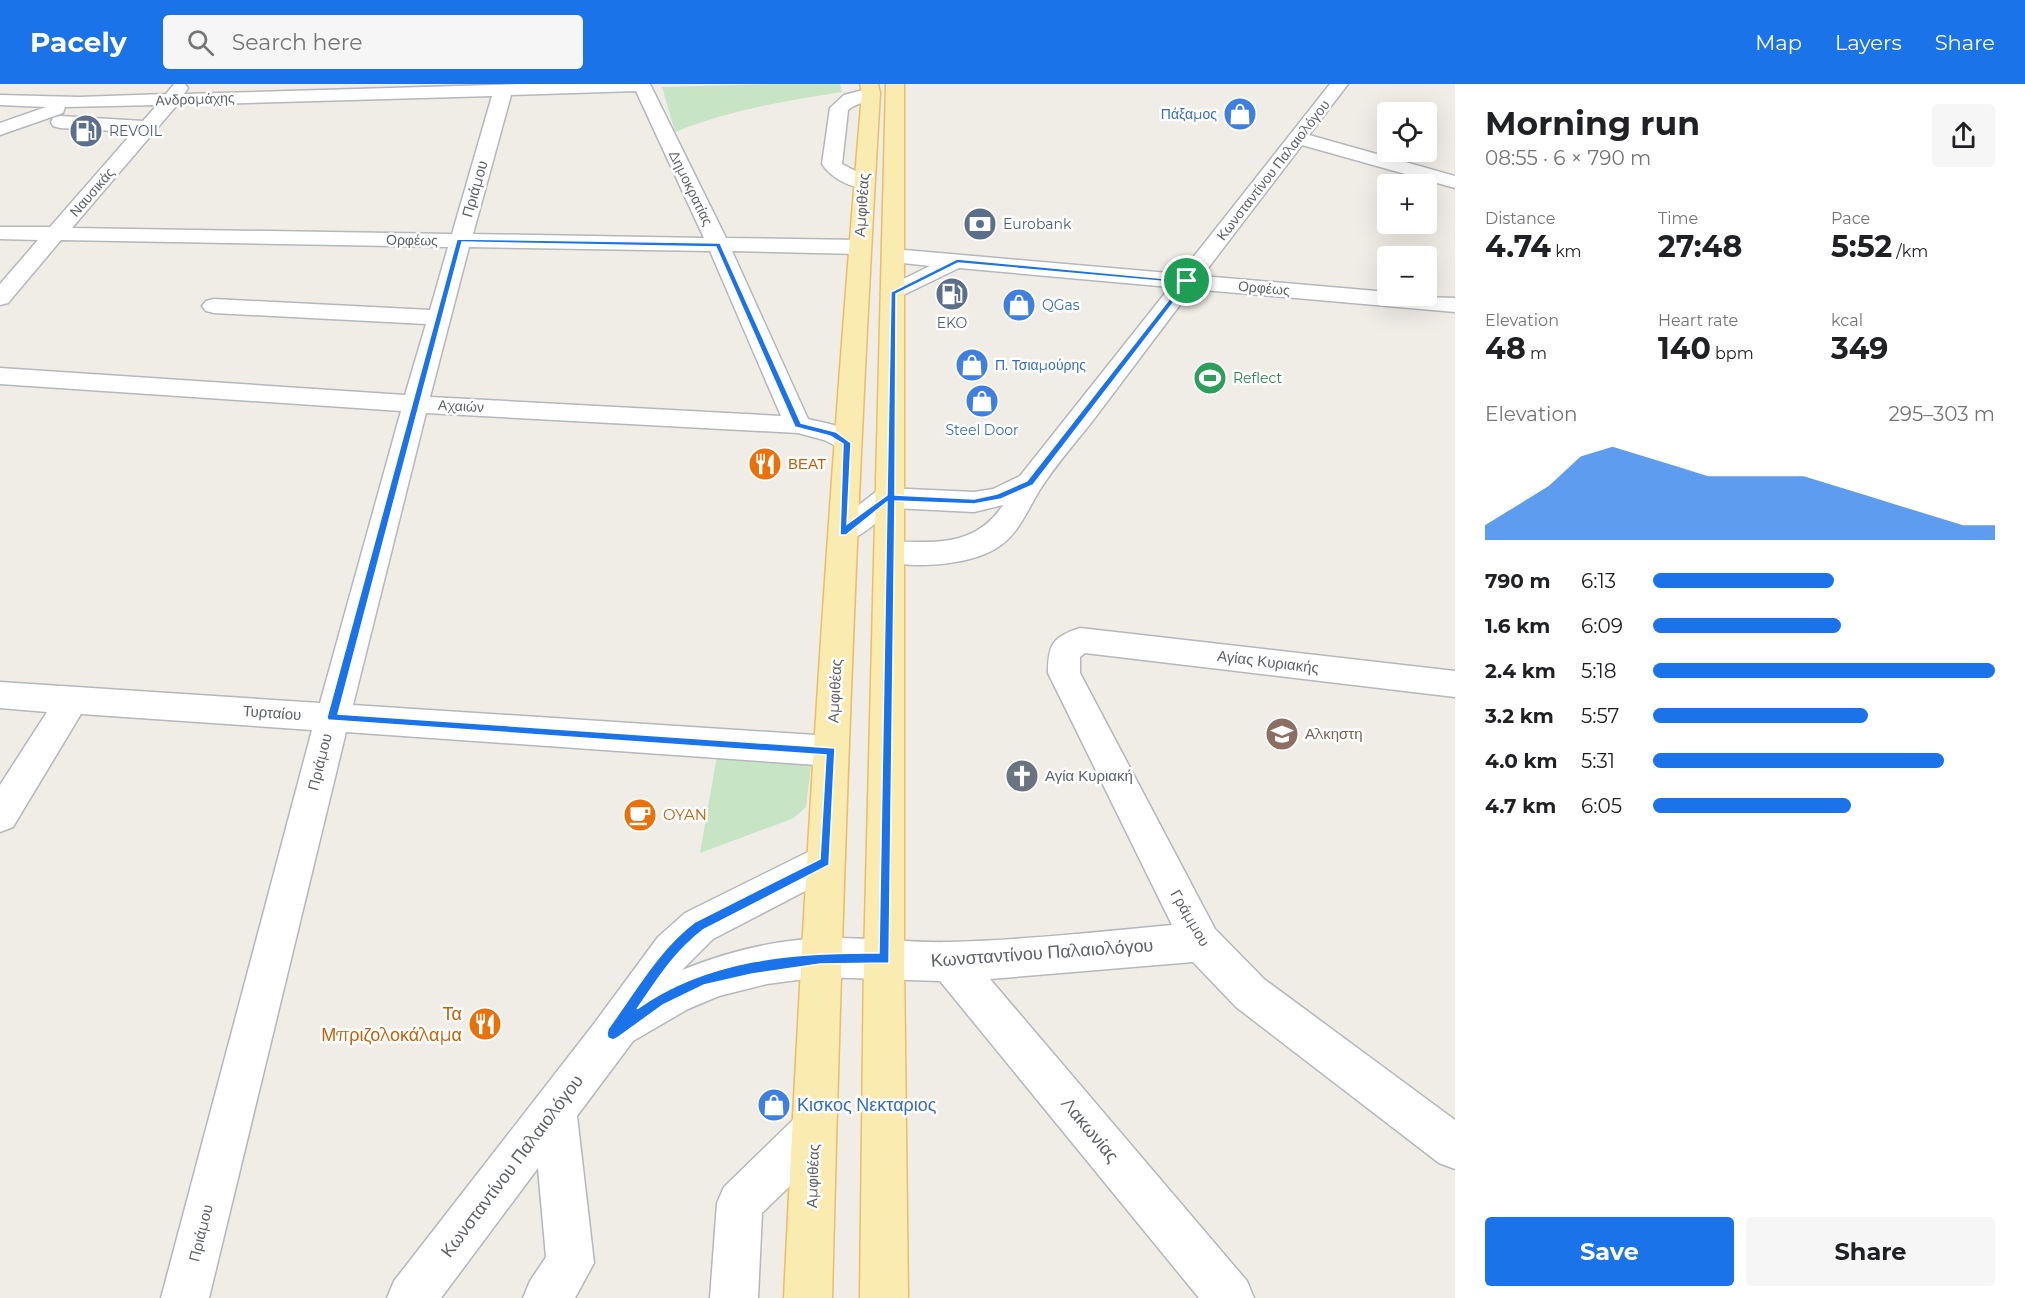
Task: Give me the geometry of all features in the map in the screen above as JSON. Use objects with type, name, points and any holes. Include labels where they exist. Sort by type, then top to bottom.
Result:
[{"type":"main road","name":"Αμφιθέας","points":[[884,1298],[884,959],[895,84]]},
{"type":"main road","name":"Αμφιθέας","points":[[808,1298],[820,958],[859,247],[870,88]]},
{"type":"street","name":"Κωνσταντίνου Παλαιολόγου","points":[[890,552],[952,553],[968,550],[997,532],[1008,520],[1030,483],[1339,84]]},
{"type":"street","name":"Ανδρομάχης","points":[[0,100],[79,102],[177,92],[503,90],[641,85]]},
{"type":"street","name":"Δημοκρατίας","points":[[641,85],[718,245],[798,425]]},
{"type":"street","points":[[864,183],[836,170],[832,164],[839,108],[870,88]]},
{"type":"street","name":"Πριάμου","points":[[185,1298],[332,717],[460,240],[503,90]]},
{"type":"street","name":"Ναυσικάς","points":[[0,298],[177,92]]},
{"type":"street","points":[[0,129],[79,102]]},
{"type":"street","points":[[27,120],[148,127]]},
{"type":"street","points":[[1297,138],[1455,182]]},
{"type":"street","name":"Ορφέως","points":[[0,233],[859,247]]},
{"type":"street","name":"Ορφέως","points":[[893,256],[1455,305]]},
{"type":"street","points":[[893,293],[957,261]]},
{"type":"street","points":[[214,306],[439,318]]},
{"type":"street","name":"Αχαιών","points":[[0,376],[416,404],[798,425],[833,434],[848,443]]},
{"type":"street","name":"Κωνσταντίνου Παλαιολόγου","points":[[891,498],[974,502],[999,497],[1030,483]]},
{"type":"street","points":[[843,532],[867,512],[891,498]]},
{"type":"street","name":"Αγίας Κυριακής","points":[[1080,640],[1455,684]]},
{"type":"street","name":"Γράμμου","points":[[1080,640],[1064,651],[1064,673],[1201,942],[1250,993],[1455,1147]]},
{"type":"street","name":"Τυρταίου","points":[[0,695],[831,751]]},
{"type":"street","points":[[0,816],[72,700]]},
{"type":"street","name":"Κωνσταντίνου Παλαιολόγου","points":[[411,1298],[613,1034],[666,956],[681,940],[699,926],[825,862]]},
{"type":"street","name":"Κωνσταντίνου Παλαιολόγου","points":[[613,1034],[659,1001],[703,980],[752,968],[820,958],[950,962],[1201,942]]},
{"type":"street","name":"Λακωνίας","points":[[950,962],[1230,1298]]},
{"type":"street","points":[[547,1298],[570,1263],[555,1110]]},
{"type":"street","points":[[734,1298],[740,1203],[814,1131]]},
{"type":"green space","points":[[840,84],[842,92],[737,112],[675,132],[662,87]]},
{"type":"green space","points":[[718,750],[807,760],[811,766],[806,807],[794,818],[700,853]]},
{"type":"place","name":"Πάξαμος","points":[[1240,114]]},
{"type":"place","name":"REVOIL","points":[[86,131]]},
{"type":"place","name":"Eurobank","points":[[980,224]]},
{"type":"place","name":"EKO","points":[[952,294]]},
{"type":"place","name":"QGas","points":[[1019,305]]},
{"type":"place","name":"Π. Τσιαμούρης","points":[[972,365]]},
{"type":"place","name":"Reflect","points":[[1210,378]]},
{"type":"place","name":"Steel Door","points":[[982,401]]},
{"type":"place","name":"ΒΕΑΤ","points":[[765,464]]},
{"type":"place","name":"Αλκηστη","points":[[1282,734]]},
{"type":"place","name":"Αγία Κυριακή","points":[[1022,776]]},
{"type":"place","name":"OYAN","points":[[640,815]]},
{"type":"place","name":"Τα Μπριζολοκάλαμα","points":[[485,1024]]},
{"type":"place","name":"Κισκος Νεκταριος","points":[[774,1105]]},
{"type":"route","points":[[1187,281],[957,261],[893,293],[891,498],[884,959],[820,958],[752,968],[703,980],[659,1001],[613,1034],[666,956],[681,940],[699,926],[825,862],[831,751],[332,717],[460,240],[718,245],[798,425],[833,434],[848,443],[843,532],[887,498],[891,498],[949,502],[974,502],[999,497],[1030,483],[1187,281]]}]
